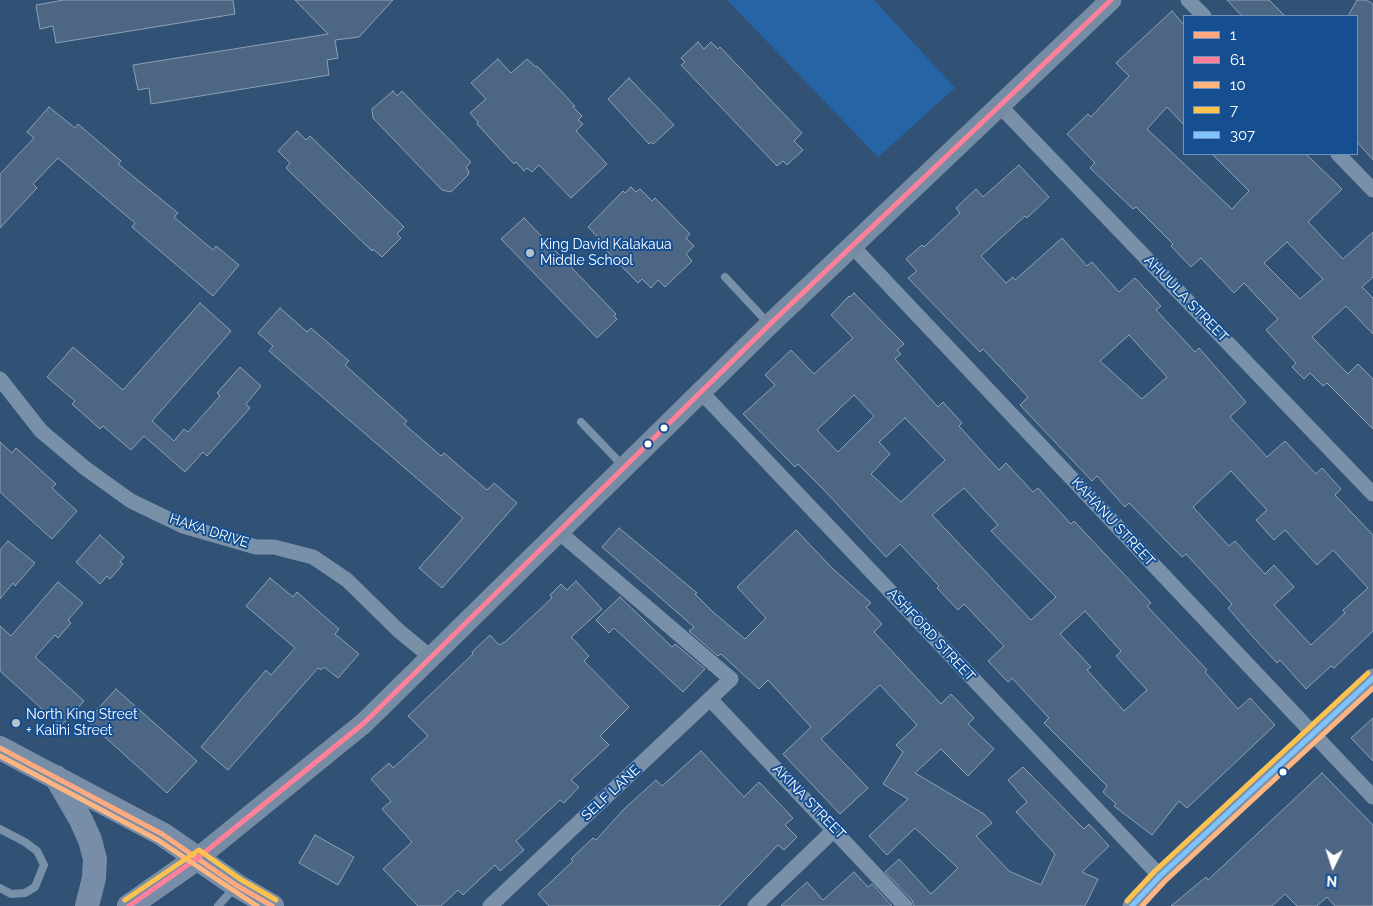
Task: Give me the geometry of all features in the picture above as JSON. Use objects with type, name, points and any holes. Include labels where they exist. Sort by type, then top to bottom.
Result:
[{"type":"main road","points":[[130,906],[199,857],[364,723],[560,533],[624,467],[702,393],[769,325],[1111,0]]},
{"type":"main road","points":[[0,748],[56,776],[162,834],[199,857],[236,886],[272,906]]},
{"type":"main road","points":[[56,776],[84,826],[95,859],[94,878],[87,906]]},
{"type":"street","points":[[1188,0],[1203,15]]},
{"type":"street","name":"AHUULA STREET","points":[[999,105],[1373,494]]},
{"type":"street","points":[[1339,155],[1373,190]]},
{"type":"street","name":"KAHANU STREET","points":[[853,247],[1373,797]]},
{"type":"street","name":"HAKA DRIVE","points":[[0,379],[41,431],[85,468],[132,501],[183,526],[256,547],[274,547],[314,557],[347,580],[399,631],[432,658]]},
{"type":"street","name":"ASHFORD STREET","points":[[702,393],[1160,876]]},
{"type":"street","name":"SELF LANE","points":[[490,906],[731,679],[560,533]]},
{"type":"street","points":[[1132,906],[1160,876],[1373,678]]},
{"type":"street","name":"AKINA STREET","points":[[710,699],[905,906]]},
{"type":"street","points":[[755,906],[835,830]]},
{"type":"lane","points":[[725,276],[769,325]]},
{"type":"lane","points":[[581,422],[624,467]]},
{"type":"lane","points":[[0,829],[26,842],[37,851],[44,865],[35,887],[26,893],[10,894],[0,888]]},
{"type":"lane","points":[[218,906],[236,886]]},
{"type":"shaded area","points":[[727,0],[874,0],[955,88],[878,157]]},
{"type":"building","points":[[64,0],[233,0],[235,14],[56,43],[53,26],[40,29],[36,5]]},
{"type":"building","points":[[295,0],[393,0],[359,37],[335,40],[338,58],[327,60],[329,75],[151,104],[149,88],[138,90],[133,65],[328,34]]},
{"type":"building","points":[[1227,0],[1269,0],[1284,15],[1241,15]]},
{"type":"building","points":[[1357,0],[1366,0],[1373,4],[1373,160],[1358,143],[1358,15],[1349,15]]},
{"type":"building","points":[[1172,11],[1183,24],[1183,124],[1167,107],[1147,129],[1232,209],[1249,191],[1213,155],[1307,155],[1342,189],[1308,222],[1343,259],[1373,232],[1373,277],[1362,287],[1373,298],[1373,334],[1346,306],[1312,337],[1348,374],[1358,364],[1373,379],[1373,429],[1327,383],[1323,386],[1310,373],[1304,379],[1292,367],[1296,363],[1266,330],[1278,319],[1244,283],[1234,293],[1201,258],[1191,267],[1171,246],[1173,244],[1136,207],[1133,209],[1090,168],[1095,163],[1067,134],[1088,114],[1091,117],[1129,76],[1116,63]],"holes":[[[1287,242],[1323,279],[1300,299],[1264,263]]]},
{"type":"building","points":[[698,42],[704,49],[711,42],[718,49],[720,47],[802,133],[794,141],[803,150],[787,165],[783,161],[777,166],[681,65],[685,62],[681,58]]},
{"type":"building","points":[[498,59],[511,73],[527,59],[537,66],[582,116],[578,120],[583,124],[576,131],[607,164],[571,198],[539,165],[532,172],[527,168],[524,171],[516,162],[514,164],[477,124],[478,122],[470,113],[486,99],[471,83]]},
{"type":"building","points":[[629,78],[674,125],[653,144],[651,142],[649,144],[608,99]]},
{"type":"building","points":[[393,91],[397,96],[402,91],[471,162],[466,167],[469,172],[468,175],[451,192],[442,190],[373,118],[372,109]]},
{"type":"building","points":[[49,107],[75,128],[78,124],[121,161],[118,164],[178,213],[174,217],[213,250],[216,246],[239,265],[213,296],[132,227],[135,223],[58,158],[33,184],[37,188],[0,228],[0,174],[34,138],[27,132]]},
{"type":"building","points":[[297,131],[306,140],[310,136],[404,227],[397,234],[401,238],[382,257],[373,249],[372,251],[286,168],[290,163],[278,151]]},
{"type":"building","points":[[1019,165],[1049,197],[981,256],[1006,283],[1013,277],[1015,280],[1062,238],[1087,266],[1092,262],[1119,292],[1135,278],[1161,306],[1156,310],[1195,352],[1199,348],[1246,402],[1230,417],[1267,457],[1285,441],[1316,474],[1322,468],[1341,489],[1335,495],[1373,535],[1373,631],[1334,668],[1331,666],[1306,689],[1280,660],[1277,663],[1253,637],[1228,608],[1232,604],[1186,554],[1182,557],[1129,503],[1125,507],[1097,476],[1092,481],[1020,405],[1028,397],[983,349],[980,352],[908,278],[917,271],[906,259],[922,245],[924,247],[960,213],[956,208],[976,189],[983,197]],"holes":[[[1129,335],[1167,377],[1142,399],[1100,361]],[[1231,471],[1267,510],[1256,520],[1274,540],[1285,530],[1317,565],[1333,550],[1368,588],[1343,610],[1345,613],[1311,645],[1274,605],[1294,587],[1274,565],[1265,574],[1235,541],[1229,546],[1193,507]]]},
{"type":"building","points":[[631,187],[636,192],[640,189],[652,201],[655,198],[690,234],[686,238],[694,246],[686,254],[692,261],[665,287],[658,280],[651,288],[642,279],[638,283],[603,247],[605,245],[588,227],[623,191],[625,193]]},
{"type":"building","points":[[524,218],[616,314],[614,316],[617,319],[597,338],[501,239]]},
{"type":"building","points":[[854,293],[904,344],[897,350],[901,354],[895,359],[938,407],[943,402],[962,423],[959,426],[999,470],[1006,463],[1033,492],[1038,488],[1071,524],[1074,521],[1151,603],[1147,606],[1207,670],[1205,672],[1238,709],[1250,698],[1275,725],[1187,808],[1179,801],[1152,835],[1114,806],[1116,804],[1103,792],[1107,786],[1044,723],[1049,718],[1012,678],[1008,682],[988,661],[1004,646],[964,604],[958,610],[937,588],[939,586],[900,544],[886,557],[798,464],[795,467],[743,414],[775,385],[765,375],[791,350],[814,374],[853,338],[831,315]],"holes":[[[854,395],[874,416],[838,452],[817,430]],[[905,418],[945,460],[901,502],[871,474],[890,454],[879,442]],[[964,488],[998,525],[991,531],[1056,597],[1031,620],[932,515]],[[1085,611],[1121,651],[1116,656],[1147,690],[1124,711],[1087,670],[1091,667],[1060,634]]]},
{"type":"building","points":[[200,303],[231,331],[152,421],[174,441],[184,429],[188,432],[220,396],[217,393],[240,367],[261,386],[246,404],[250,408],[207,456],[203,452],[185,472],[144,436],[131,450],[103,426],[100,429],[72,404],[75,401],[47,377],[73,347],[123,390]]},
{"type":"building","points":[[280,308],[307,332],[311,328],[349,361],[345,365],[407,421],[404,424],[441,456],[444,453],[487,490],[494,483],[517,503],[442,588],[419,568],[463,518],[269,351],[273,346],[258,333]]},
{"type":"building","points":[[0,442],[12,453],[16,448],[56,484],[52,488],[77,511],[52,539],[0,492]]},
{"type":"building","points":[[619,528],[697,593],[695,594],[713,612],[745,639],[766,618],[737,587],[796,530],[832,568],[871,603],[866,607],[882,624],[874,632],[941,704],[951,694],[974,718],[968,724],[994,749],[968,776],[941,749],[915,773],[984,814],[992,823],[976,836],[1009,871],[1041,885],[1055,854],[1016,812],[1027,802],[1008,780],[1023,767],[1084,829],[1089,824],[1109,846],[1082,872],[1098,879],[1085,906],[914,906],[912,900],[885,872],[899,859],[931,894],[958,868],[915,828],[887,855],[869,836],[908,799],[883,784],[903,752],[896,745],[917,725],[880,685],[821,739],[868,788],[840,814],[783,754],[811,727],[768,680],[759,689],[721,654],[718,656],[689,631],[694,627],[602,547]]},
{"type":"building","points":[[100,535],[124,557],[120,562],[123,564],[110,579],[107,576],[100,584],[76,562]]},
{"type":"building","points":[[8,541],[35,563],[15,586],[13,583],[0,599],[0,550]]},
{"type":"building","points":[[270,578],[293,597],[297,592],[339,629],[335,634],[359,654],[338,678],[324,667],[321,670],[318,668],[228,770],[201,747],[266,670],[271,675],[295,648],[246,606]]},
{"type":"building","points":[[576,581],[602,609],[571,637],[589,656],[584,661],[629,707],[600,736],[609,745],[571,780],[579,787],[564,803],[560,800],[516,841],[524,850],[500,871],[495,865],[463,895],[458,890],[441,906],[418,906],[383,869],[412,842],[382,809],[391,801],[371,779],[389,763],[393,768],[428,736],[408,716],[473,654],[472,652],[490,635],[499,645],[505,642],[552,598],[550,595],[561,584],[567,590]]},
{"type":"building","points":[[58,582],[83,603],[68,620],[71,623],[58,638],[55,635],[35,657],[84,701],[61,726],[0,671],[0,626],[11,636]]},
{"type":"building","points":[[620,597],[672,647],[675,644],[705,669],[683,692],[614,628],[609,633],[596,620]]},
{"type":"building","points":[[116,689],[197,761],[167,793],[87,721]]},
{"type":"building","points":[[1373,718],[1373,761],[1351,738]]},
{"type":"building","points":[[701,751],[744,797],[759,782],[793,818],[785,825],[797,837],[784,850],[778,845],[719,906],[549,906],[538,894],[573,861],[571,859],[593,838],[596,840],[624,809],[656,780],[662,786]]},
{"type":"building","points":[[1322,773],[1373,825],[1373,906],[1335,906],[1327,897],[1317,906],[1297,906],[1285,894],[1272,906],[1171,906],[1206,877],[1208,880]]},
{"type":"building","points":[[315,835],[354,857],[338,885],[299,863]]},
{"type":"building","points":[[854,872],[868,887],[872,884],[892,906],[781,906],[807,882],[823,900]]},
{"type":"transit line","name":"61","points":[[129,906],[199,857],[364,723],[769,325],[1111,0]]},
{"type":"transit line","name":"7","points":[[1127,901],[1155,871],[1368,673]]},
{"type":"transit line","name":"307","points":[[1132,906],[1160,876],[1373,678]]},
{"type":"transit line","name":"10","points":[[1142,906],[1165,881],[1373,688]]},
{"type":"transit line","name":"1","points":[[0,748],[162,834],[236,885],[272,906]]},
{"type":"transit line","name":"10","points":[[0,756],[158,840],[257,906]]},
{"type":"transit line","name":"7","points":[[125,900],[199,850],[240,879],[276,900]]},
{"type":"place","name":"King David Kalakaua Middle School","points":[[530,253]]},
{"type":"place","name":"North King Street + Kalihi Street","points":[[16,723]]}]
